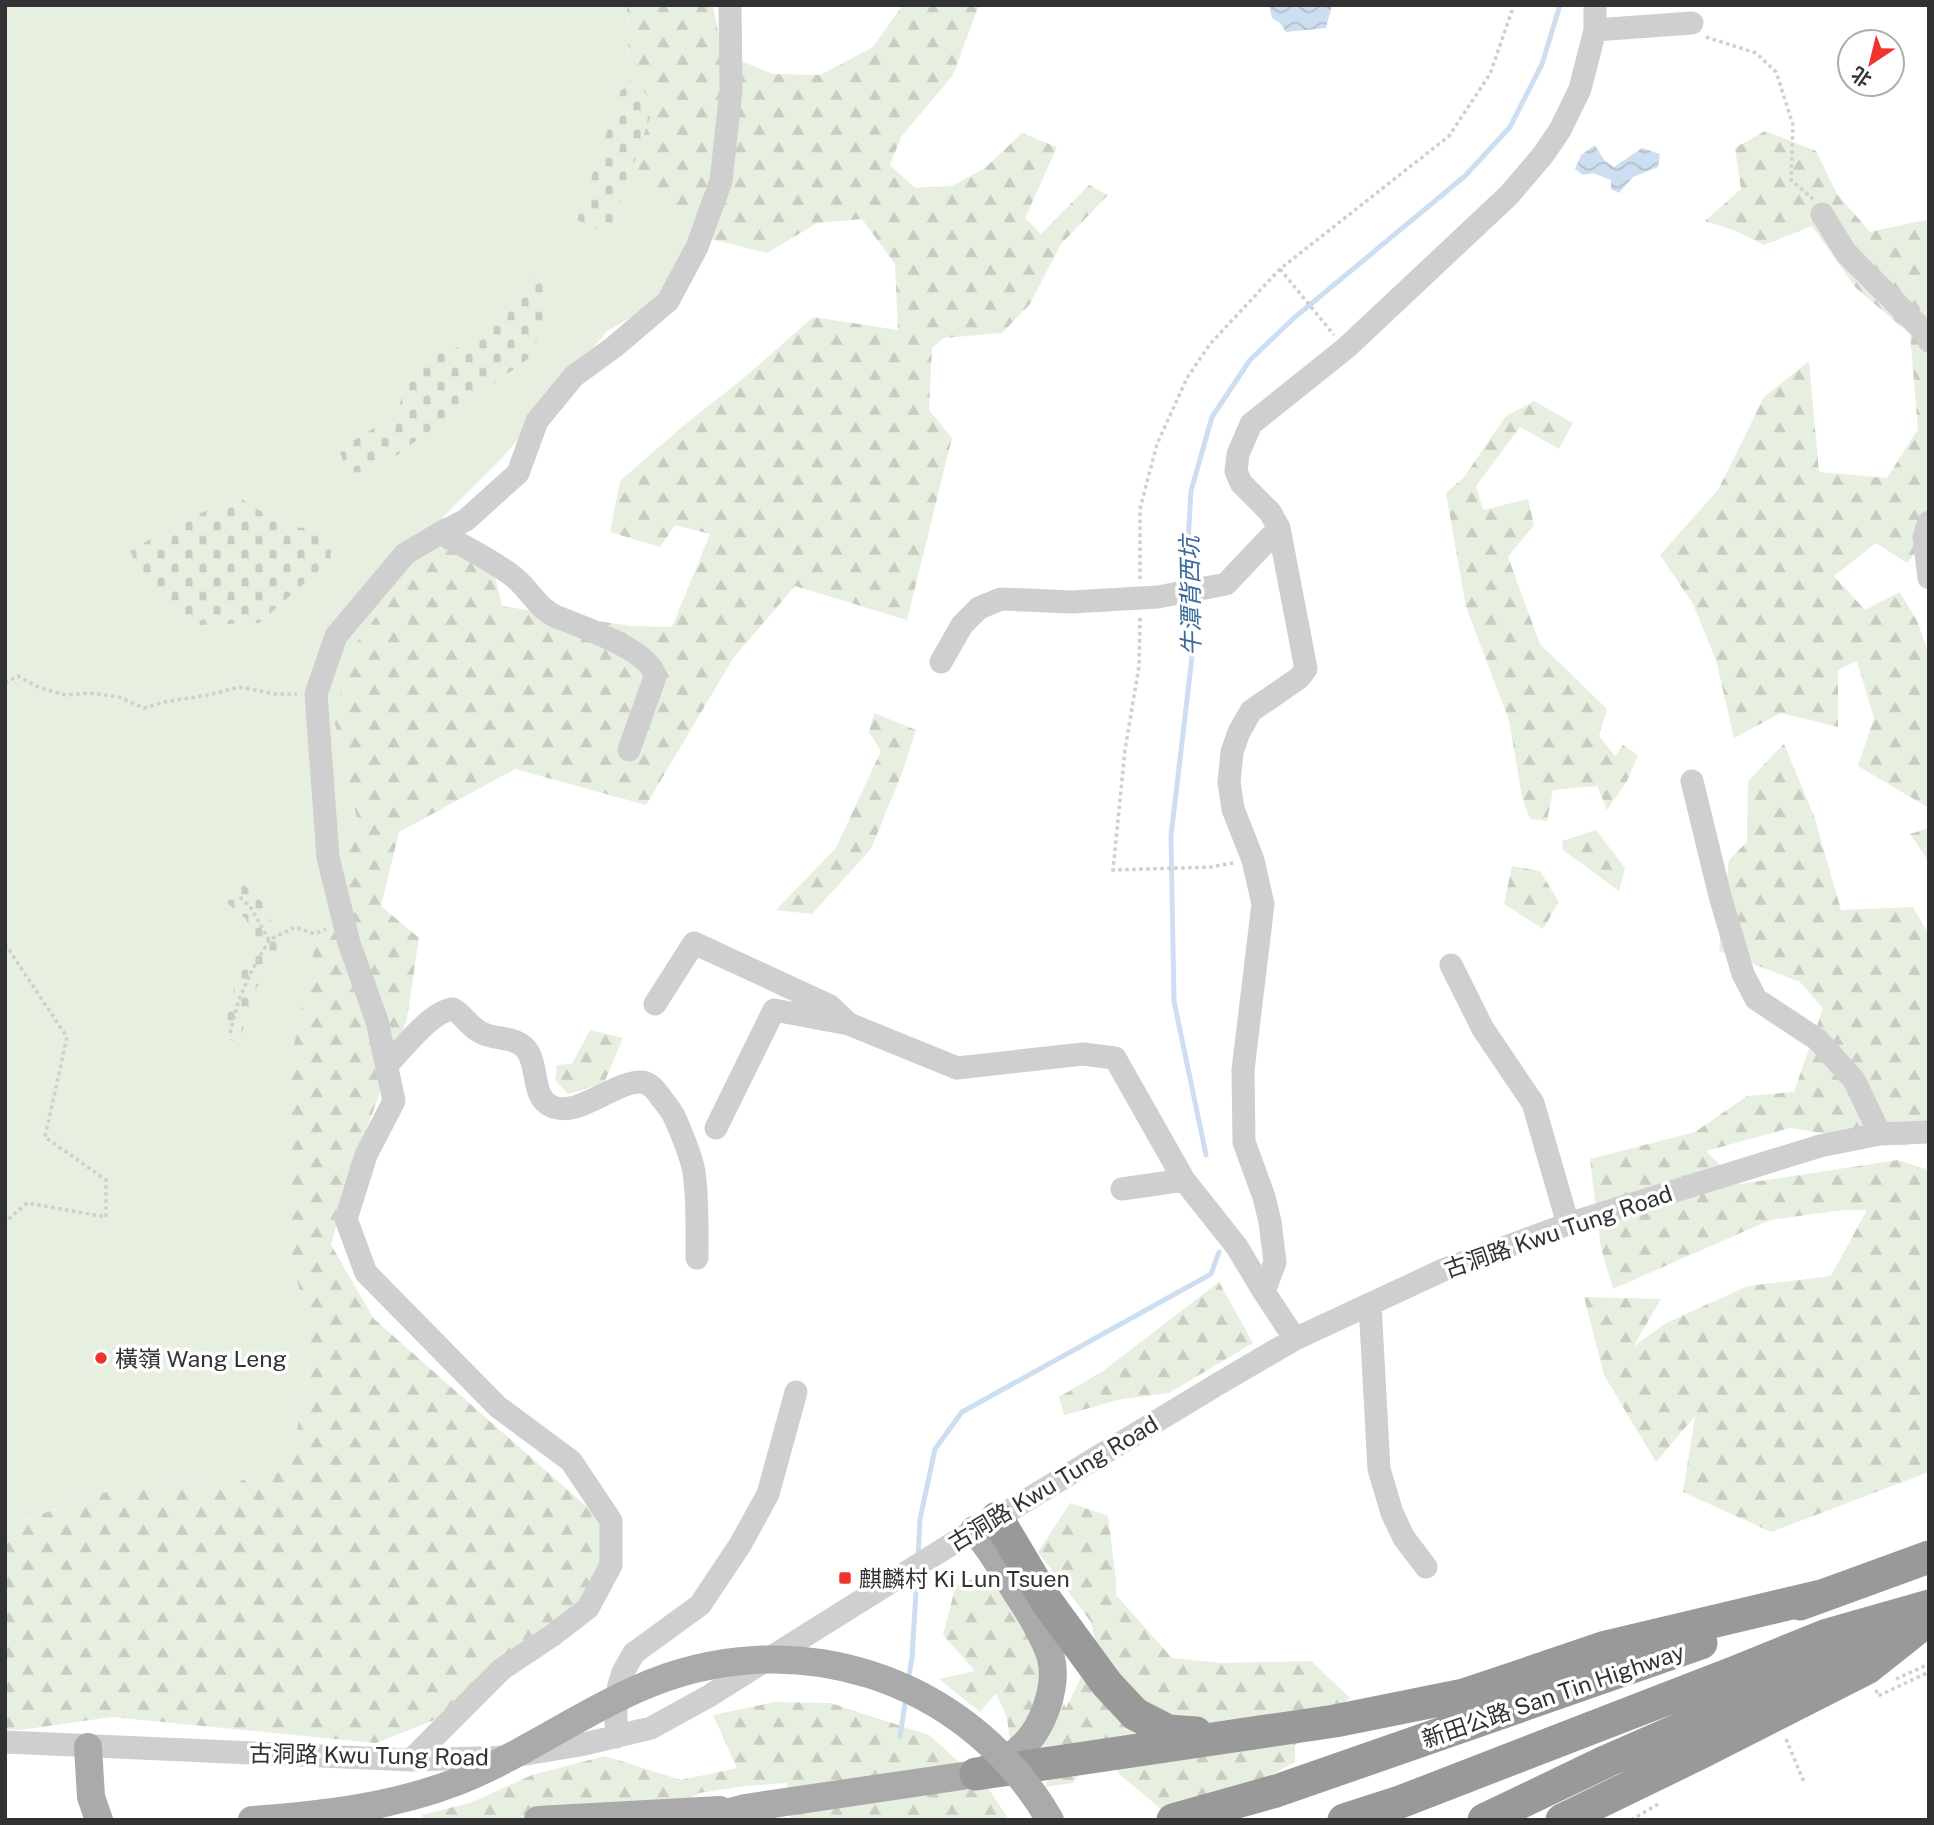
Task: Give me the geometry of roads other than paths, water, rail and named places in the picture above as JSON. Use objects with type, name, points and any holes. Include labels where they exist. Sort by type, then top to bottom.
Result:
[{"type":"highway","points":[[986,1524],[1107,1684],[1135,1714],[1168,1731],[1226,1736]]},
{"type":"highway","name":"新田公路 San Tin Highway","points":[[1173,1820],[1276,1791],[1672,1654],[1929,1557]]},
{"type":"highway","points":[[976,1774],[1335,1721],[1464,1695],[1606,1647],[1821,1596]]},
{"type":"highway","points":[[1484,1820],[1837,1655],[1920,1612]]},
{"type":"highway","points":[[1562,1820],[1867,1668],[1920,1612]]},
{"type":"highway","name":"新田公路 San Tin Highway","points":[[1344,1820],[1400,1802],[1827,1635],[1920,1612]]},
{"type":"main road","points":[[538,1820],[745,1808],[976,1774],[1007,1758],[1023,1746],[1047,1707],[1052,1683],[1051,1659],[1033,1618],[986,1543],[986,1524]]},
{"type":"main road","points":[[252,1820],[362,1809],[428,1792],[489,1768],[638,1689],[669,1676],[734,1661],[768,1659],[836,1665],[875,1675],[933,1701],[961,1720],[1001,1754],[1021,1776],[1050,1820]]},
{"type":"main road","points":[[88,1747],[90,1797],[99,1820]]},
{"type":"main road","points":[[701,1820],[745,1808]]},
{"type":"street","points":[[411,1760],[502,1669],[588,1608],[611,1565],[611,1521],[572,1461],[498,1407],[366,1273],[346,1219],[366,1155],[394,1101],[377,1021],[349,943],[328,857],[316,694],[336,636],[405,554],[466,520],[518,473],[537,421],[574,376],[614,347],[668,301],[697,247],[721,181],[731,90],[730,5]]},
{"type":"street","points":[[1264,1292],[1275,1262],[1264,1197],[1244,1142],[1243,1070],[1263,904],[1252,860],[1233,809],[1229,782],[1231,751],[1251,711],[1298,678],[1306,669],[1279,528],[1269,512],[1241,484],[1236,471],[1238,454],[1251,424],[1346,348],[1509,195],[1544,155],[1580,89],[1595,30],[1595,5]]},
{"type":"street","points":[[1595,30],[1692,23]]},
{"type":"street","points":[[1822,214],[1846,253],[1926,333],[1929,341]]},
{"type":"street","points":[[1929,522],[1924,537],[1929,578]]},
{"type":"street","points":[[941,662],[962,625],[979,608],[1001,599],[1072,602],[1149,598],[1226,584],[1279,528]]},
{"type":"street","points":[[440,533],[511,574],[554,616],[590,629],[651,664],[655,677],[629,750]]},
{"type":"street","points":[[1692,781],[1720,896],[1743,974],[1756,999],[1818,1040],[1854,1080],[1880,1134]]},
{"type":"street","points":[[655,1004],[694,943],[830,1006],[849,1024]]},
{"type":"street","points":[[1451,965],[1483,1029],[1533,1103],[1568,1224]]},
{"type":"street","points":[[387,1065],[434,1017],[453,1009],[481,1033],[513,1040],[522,1045],[533,1059],[541,1099],[549,1106],[566,1110],[628,1084],[647,1083],[674,1114],[694,1170],[697,1258]]},
{"type":"street","points":[[716,1128],[774,1010],[849,1024],[957,1068],[1083,1054],[1115,1058],[1184,1180],[1237,1247],[1295,1339]]},
{"type":"street","name":"古洞路 Kwu Tung Road","points":[[5,1742],[411,1760],[508,1757],[580,1745],[651,1728],[709,1696],[1218,1384],[1295,1339],[1370,1304],[1443,1270],[1568,1224],[1821,1146],[1880,1134],[1929,1132]]},
{"type":"street","points":[[1122,1189],[1184,1180]]},
{"type":"street","points":[[1370,1304],[1379,1469],[1404,1538],[1426,1567]]},
{"type":"street","points":[[616,1737],[616,1705],[623,1672],[634,1653],[700,1605],[740,1545],[768,1494],[796,1392]]},
{"type":"water","points":[[1269,5],[1332,5],[1326,28],[1286,32],[1280,23],[1272,18]]},
{"type":"water","points":[[1595,145],[1604,160],[1614,167],[1642,148],[1660,154],[1658,167],[1633,177],[1619,193],[1611,189],[1611,180],[1593,173],[1583,175],[1575,169],[1581,155]]},
{"type":"waterway","name":"牛潭背西坑","points":[[1187,585],[1191,491],[1212,417],[1250,360],[1294,318],[1465,176],[1510,127],[1542,64],[1560,5]]},
{"type":"waterway","name":"牛潭背西坑","points":[[1188,598],[1193,648],[1171,836],[1174,1001],[1206,1155]]},
{"type":"waterway","points":[[918,1559],[920,1519],[935,1449],[962,1412],[1211,1274],[1219,1252]]},
{"type":"waterway","points":[[908,1681],[917,1575]]},
{"type":"waterway","points":[[900,1737],[906,1697]]},
{"type":"place","name":"橫嶺 Wang Leng","points":[[101,1358]]},
{"type":"place","name":"麒麟村 Ki Lun Tsuen","points":[[845,1578]]}]
